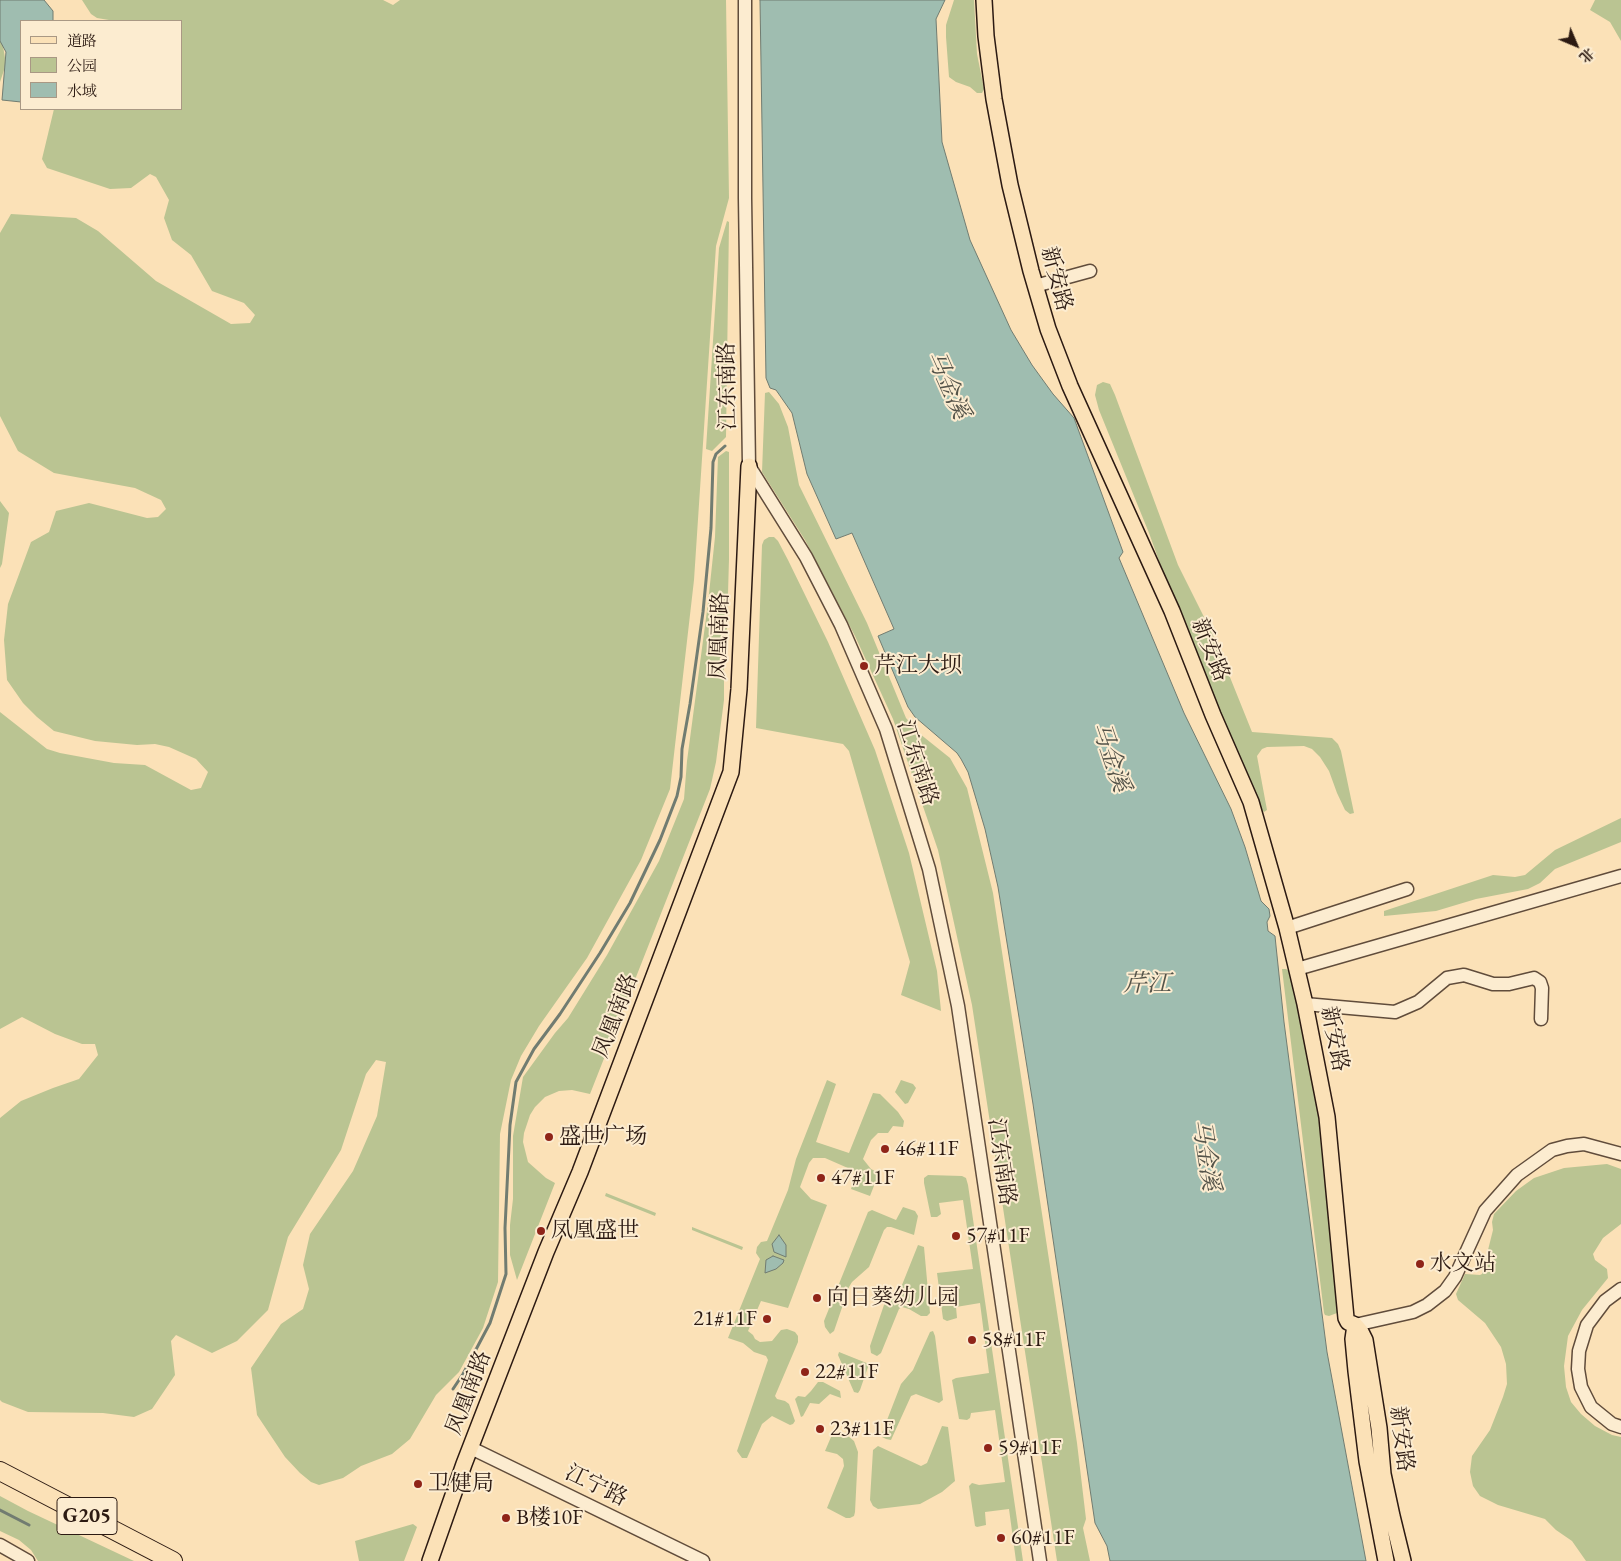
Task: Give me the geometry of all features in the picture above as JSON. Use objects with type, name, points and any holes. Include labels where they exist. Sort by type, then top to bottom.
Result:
[{"type":"highway","name":"G205","points":[[0,1471],[173,1561]]},
{"type":"main road","name":"新安路","points":[[984,0],[986,36],[994,99],[1010,185],[1035,286],[1048,329],[1070,386],[1172,611],[1252,802],[1287,928],[1305,1004],[1327,1116],[1346,1318],[1348,1322],[1355,1325],[1366,1340],[1379,1428],[1383,1474],[1403,1561]]},
{"type":"main road","name":"凤凰南路","points":[[430,1561],[471,1448],[546,1252],[580,1172],[731,772],[739,689],[749,466]]},
{"type":"main road","name":"新安路","points":[[1355,1325],[1353,1339],[1367,1461],[1386,1561]]},
{"type":"street","name":"江东南路","points":[[745,0],[745,198],[749,466],[806,557],[841,625],[886,729],[929,868],[958,1006],[1040,1561]]},
{"type":"street","points":[[1035,286],[1090,271]]},
{"type":"street","points":[[1297,969],[1621,876]]},
{"type":"street","points":[[1287,928],[1407,889]]},
{"type":"street","points":[[1305,1004],[1395,1012],[1418,1002],[1447,978],[1464,975],[1493,984],[1509,984],[1534,978],[1540,982],[1542,988],[1542,1018]]},
{"type":"street","points":[[1355,1325],[1413,1312],[1427,1305],[1445,1291],[1455,1277],[1485,1211],[1517,1175],[1552,1150],[1584,1144],[1621,1154]]},
{"type":"street","points":[[1621,1289],[1606,1302],[1587,1325],[1579,1351],[1578,1369],[1581,1387],[1591,1407],[1612,1424],[1621,1427]]},
{"type":"street","name":"江宁路","points":[[471,1448],[703,1561]]},
{"type":"street","points":[[0,1545],[28,1561]]},
{"type":"green space","points":[[82,0],[383,0],[393,5],[400,0],[726,0],[729,198],[716,246],[694,580],[670,789],[641,860],[587,958],[539,1026],[521,1056],[511,1080],[500,1134],[498,1282],[483,1328],[459,1372],[436,1395],[410,1439],[392,1454],[361,1466],[343,1478],[319,1485],[311,1482],[300,1473],[285,1457],[257,1415],[251,1368],[281,1324],[303,1309],[309,1289],[303,1265],[310,1234],[353,1171],[377,1116],[386,1062],[376,1060],[366,1074],[341,1150],[288,1237],[268,1310],[237,1341],[212,1353],[176,1335],[171,1341],[175,1375],[152,1409],[134,1417],[103,1413],[28,1412],[0,1400],[0,1118],[21,1101],[79,1079],[98,1055],[95,1044],[82,1044],[55,1034],[22,1017],[0,1029],[0,712],[47,749],[60,753],[114,763],[145,765],[191,790],[201,788],[208,772],[196,759],[169,747],[155,744],[137,745],[95,741],[54,731],[23,703],[7,680],[4,640],[8,604],[31,542],[49,532],[56,511],[89,503],[147,518],[158,517],[166,509],[161,500],[135,488],[54,473],[18,451],[0,416],[0,233],[11,214],[76,218],[98,231],[156,281],[231,324],[250,323],[255,315],[244,303],[212,291],[191,255],[172,240],[164,218],[169,200],[156,177],[150,174],[131,188],[110,189],[47,168],[42,159],[54,110],[182,110],[182,20],[109,20],[97,18],[91,14]]},
{"type":"green space","points":[[954,0],[974,0],[977,54],[984,89],[982,93],[977,93],[970,87],[956,82],[949,77],[946,25]]},
{"type":"green space","points":[[1595,0],[1621,0],[1621,41],[1610,22],[1590,10]]},
{"type":"green space","points":[[0,28],[6,64],[0,82]]},
{"type":"green space","points":[[727,221],[729,222],[726,437],[712,451],[706,449],[719,248]]},
{"type":"green space","points":[[1103,382],[1110,384],[1115,395],[1178,565],[1213,635],[1252,732],[1332,738],[1338,744],[1341,751],[1354,813],[1350,814],[1345,810],[1329,771],[1320,757],[1312,749],[1304,746],[1267,747],[1262,749],[1257,756],[1267,810],[1264,812],[1260,808],[1184,630],[1149,533],[1099,410],[1095,395],[1097,385]]},
{"type":"green space","points":[[769,392],[779,404],[788,427],[799,485],[867,623],[906,718],[920,734],[950,758],[967,788],[993,893],[1077,1443],[1086,1519],[1083,1528],[1090,1561],[1057,1561],[972,1005],[938,850],[893,719],[855,636],[805,540],[762,472],[765,393]]},
{"type":"green space","points":[[726,451],[729,452],[729,559],[727,628],[724,652],[724,700],[716,762],[710,789],[590,1094],[572,1090],[559,1091],[545,1097],[530,1115],[523,1142],[528,1162],[546,1178],[555,1183],[517,1280],[510,1255],[510,1225],[513,1199],[513,1136],[523,1077],[568,1018],[607,955],[659,861],[684,799],[715,537],[718,457]]},
{"type":"green space","points":[[0,501],[9,513],[0,568]]},
{"type":"green space","points":[[774,537],[778,541],[788,560],[828,642],[875,750],[909,853],[937,971],[941,1011],[901,995],[910,962],[849,751],[843,744],[756,728],[762,545],[764,540]]},
{"type":"green space","points":[[1621,818],[1621,842],[1555,869],[1540,883],[1528,889],[1476,899],[1436,911],[1384,916],[1384,911],[1493,875],[1515,877],[1525,875],[1555,850]]},
{"type":"green space","points":[[1282,969],[1289,971],[1311,1064],[1323,1127],[1335,1265],[1337,1313],[1329,1316],[1324,1313]]},
{"type":"green space","points":[[827,1080],[836,1084],[816,1142],[849,1153],[873,1093],[880,1094],[898,1112],[904,1121],[903,1127],[893,1126],[888,1133],[878,1133],[871,1140],[863,1159],[871,1169],[879,1173],[870,1196],[851,1189],[857,1172],[825,1158],[813,1158],[809,1163],[800,1187],[811,1199],[827,1205],[788,1308],[761,1301],[748,1331],[760,1342],[772,1341],[781,1330],[787,1329],[795,1332],[798,1336],[798,1342],[775,1396],[777,1399],[789,1404],[795,1421],[790,1425],[772,1416],[762,1424],[747,1458],[742,1458],[737,1451],[768,1360],[766,1356],[754,1352],[743,1343],[728,1338],[760,1259],[756,1253],[757,1247],[761,1242],[767,1241],[788,1190],[796,1159]]},
{"type":"green space","points":[[901,1080],[913,1084],[916,1088],[908,1103],[905,1104],[895,1092]]},
{"type":"green space","points":[[1607,1164],[1621,1169],[1621,1224],[1603,1238],[1593,1254],[1595,1260],[1607,1269],[1608,1278],[1582,1310],[1568,1336],[1564,1366],[1566,1387],[1571,1402],[1595,1426],[1612,1435],[1621,1437],[1621,1561],[1586,1561],[1572,1541],[1556,1530],[1545,1519],[1498,1505],[1480,1496],[1473,1486],[1470,1472],[1472,1456],[1490,1430],[1503,1397],[1507,1384],[1506,1364],[1501,1347],[1485,1323],[1458,1300],[1456,1294],[1465,1274],[1482,1274],[1493,1230],[1494,1214],[1516,1191],[1534,1178],[1564,1168]]},
{"type":"green space","points":[[928,1175],[962,1176],[966,1178],[968,1185],[1023,1561],[1016,1561],[1009,1509],[985,1512],[986,1525],[975,1526],[969,1486],[972,1483],[979,1485],[1005,1482],[995,1410],[971,1413],[970,1418],[967,1420],[959,1419],[952,1380],[989,1373],[980,1303],[956,1307],[957,1318],[947,1321],[943,1319],[937,1273],[973,1269],[963,1200],[939,1203],[941,1214],[937,1217],[931,1217],[924,1183],[924,1178]]},
{"type":"green space","points":[[606,1193],[656,1213],[655,1216],[605,1196]]},
{"type":"green space","points":[[903,1207],[915,1211],[918,1216],[914,1235],[891,1227],[887,1227],[884,1230],[869,1267],[849,1287],[834,1331],[830,1334],[825,1327],[824,1321],[868,1212],[872,1210],[896,1220]]},
{"type":"green space","points":[[692,1227],[743,1247],[742,1250],[692,1230]]},
{"type":"green space","points":[[918,1245],[924,1247],[930,1313],[927,1316],[921,1316],[909,1309],[902,1307],[899,1309],[881,1353],[877,1356],[871,1353],[870,1346],[885,1302],[900,1290]]},
{"type":"green space","points":[[933,1331],[943,1400],[939,1403],[916,1394],[911,1396],[891,1440],[886,1439],[882,1437],[882,1433],[901,1384],[913,1370],[930,1332]]},
{"type":"green space","points":[[839,1352],[869,1364],[858,1393],[854,1392],[838,1355]]},
{"type":"green space","points":[[818,1382],[823,1382],[840,1391],[841,1398],[830,1394],[819,1404],[810,1403],[801,1417],[795,1399],[798,1396],[805,1397]]},
{"type":"green space","points":[[942,1426],[948,1427],[955,1481],[942,1492],[920,1504],[878,1509],[873,1506],[870,1500],[873,1450],[878,1446],[921,1466],[927,1463]]},
{"type":"green space","points":[[837,1435],[848,1436],[854,1441],[858,1452],[855,1512],[854,1516],[850,1518],[846,1518],[827,1508],[844,1466],[843,1459],[837,1454],[825,1451],[831,1437]]},
{"type":"green space","points":[[0,1496],[134,1561],[38,1561],[31,1550],[19,1540],[0,1531]]},
{"type":"green space","points":[[413,1524],[417,1527],[404,1561],[359,1561],[355,1541]]},
{"type":"water","points":[[0,0],[44,0],[53,11],[53,20],[20,20],[20,102],[2,100],[6,52],[0,41]]},
{"type":"water","name":"芹江","points":[[760,0],[945,0],[936,19],[942,142],[970,240],[1011,330],[1032,365],[1053,394],[1074,418],[1123,552],[1119,558],[1184,713],[1231,809],[1245,847],[1261,901],[1269,909],[1268,931],[1275,936],[1284,1022],[1327,1352],[1366,1561],[1110,1561],[1107,1546],[1095,1523],[1033,1104],[998,887],[985,829],[968,772],[961,759],[957,753],[915,717],[908,707],[878,636],[894,629],[852,533],[836,539],[807,474],[792,413],[776,390],[770,388],[766,378]]},
{"type":"water","points":[[779,1235],[786,1245],[786,1257],[774,1252],[772,1244]]},
{"type":"water","points":[[773,1256],[784,1260],[783,1263],[776,1269],[765,1273],[766,1260]]},
{"type":"waterway","points":[[453,1389],[490,1323],[506,1274],[505,1228],[510,1125],[516,1082],[534,1049],[560,1014],[630,903],[660,840],[677,796],[681,777],[682,749],[703,612],[711,528],[713,462],[716,454],[725,446]]},
{"type":"waterway","points":[[0,1510],[29,1525]]},
{"type":"place","name":"芹江大坝","points":[[864,666]]},
{"type":"place","name":"盛世广场","points":[[549,1137]]},
{"type":"place","name":"46#11F","points":[[885,1149]]},
{"type":"place","name":"47#11F","points":[[821,1178]]},
{"type":"place","name":"凤凰盛世","points":[[541,1231]]},
{"type":"place","name":"57#11F","points":[[956,1236]]},
{"type":"place","name":"水文站","points":[[1420,1264]]},
{"type":"place","name":"向日葵幼儿园","points":[[817,1298]]},
{"type":"place","name":"21#11F","points":[[767,1319]]},
{"type":"place","name":"58#11F","points":[[972,1340]]},
{"type":"place","name":"22#11F","points":[[805,1372]]},
{"type":"place","name":"23#11F","points":[[820,1429]]},
{"type":"place","name":"59#11F","points":[[988,1448]]},
{"type":"place","name":"卫健局","points":[[418,1484]]},
{"type":"place","name":"B楼10F","points":[[506,1518]]},
{"type":"place","name":"60#11F","points":[[1001,1538]]},
{"type":"water label","name":"马金溪","points":[[947,385]]},
{"type":"water label","name":"马金溪","points":[[1110,757]]},
{"type":"water label","name":"马金溪","points":[[1205,1155]]}]
